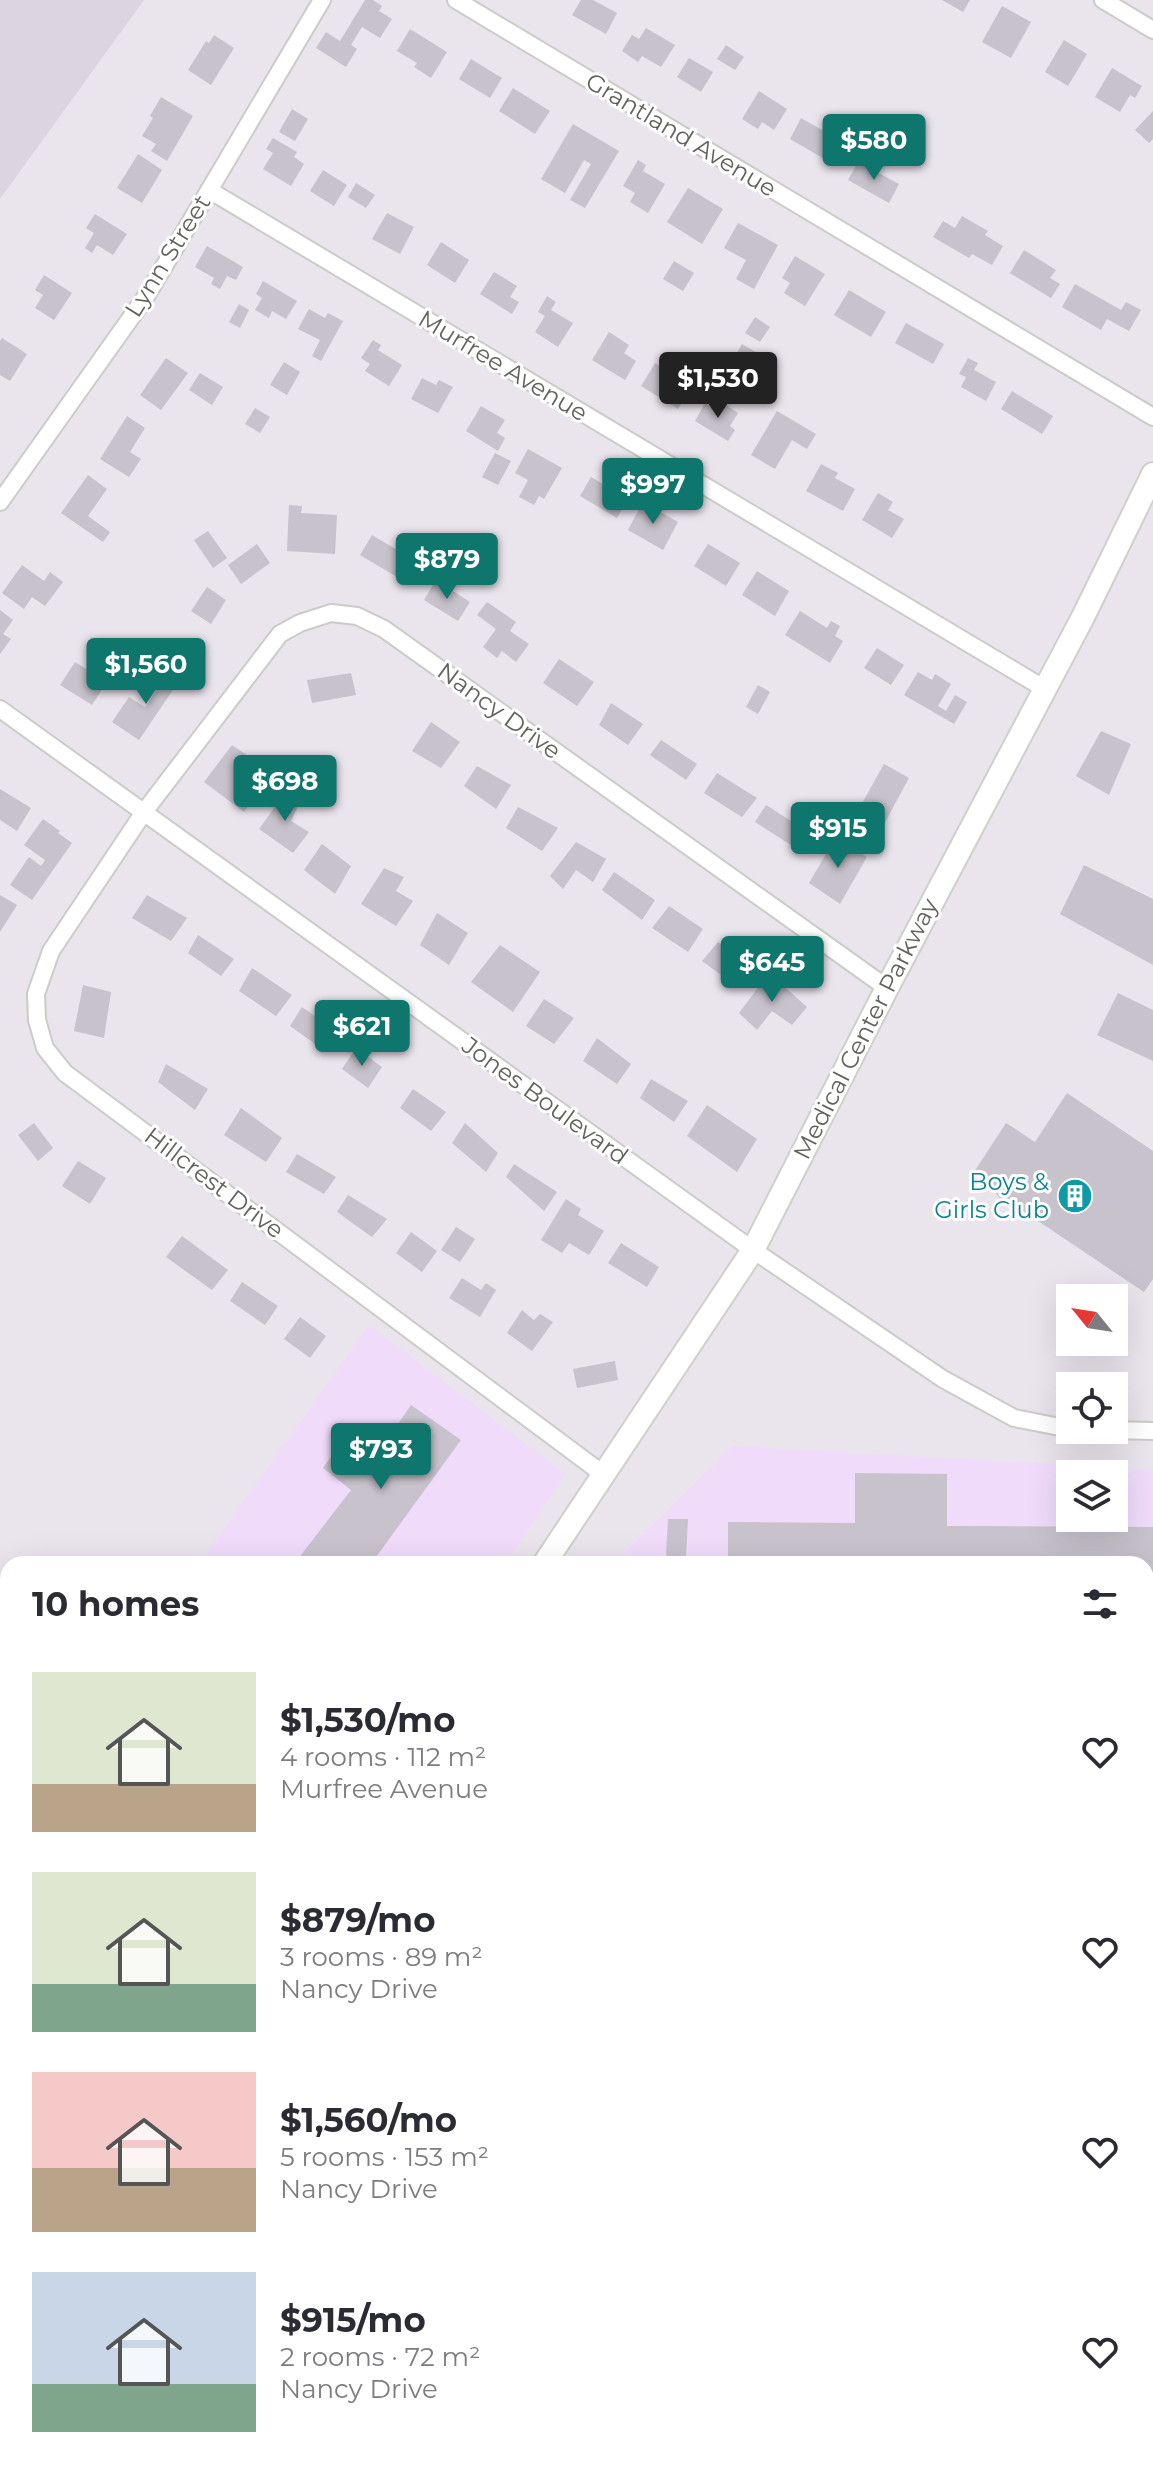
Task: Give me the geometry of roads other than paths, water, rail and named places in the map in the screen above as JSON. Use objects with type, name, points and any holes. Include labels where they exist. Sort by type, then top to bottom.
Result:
[{"type":"main road","name":"Medical Center Parkway","points":[[549,1556],[753,1250],[1045,689],[1153,474]]},
{"type":"street","name":"Lynn Street","points":[[0,502],[147,295],[322,0]]},
{"type":"street","points":[[1103,0],[1153,30]]},
{"type":"street","name":"Grantland Avenue","points":[[459,1],[1153,417]]},
{"type":"street","name":"Murfree Avenue","points":[[209,190],[1045,689]]},
{"type":"street","name":"Nancy Drive","points":[[144,812],[280,634],[300,623],[331,613],[357,616],[384,629],[887,988]]},
{"type":"street","name":"Jones Boulevard","points":[[0,709],[753,1250],[943,1379],[1014,1418],[1056,1426]]},
{"type":"street","name":"Hillcrest Drive","points":[[144,812],[51,951],[36,994],[37,1020],[45,1048],[65,1073],[603,1474]]},
{"type":"street","points":[[1128,1430],[1153,1431]]},
{"type":"place","name":"Boys & Girls Club","points":[[1075,1196]]}]
